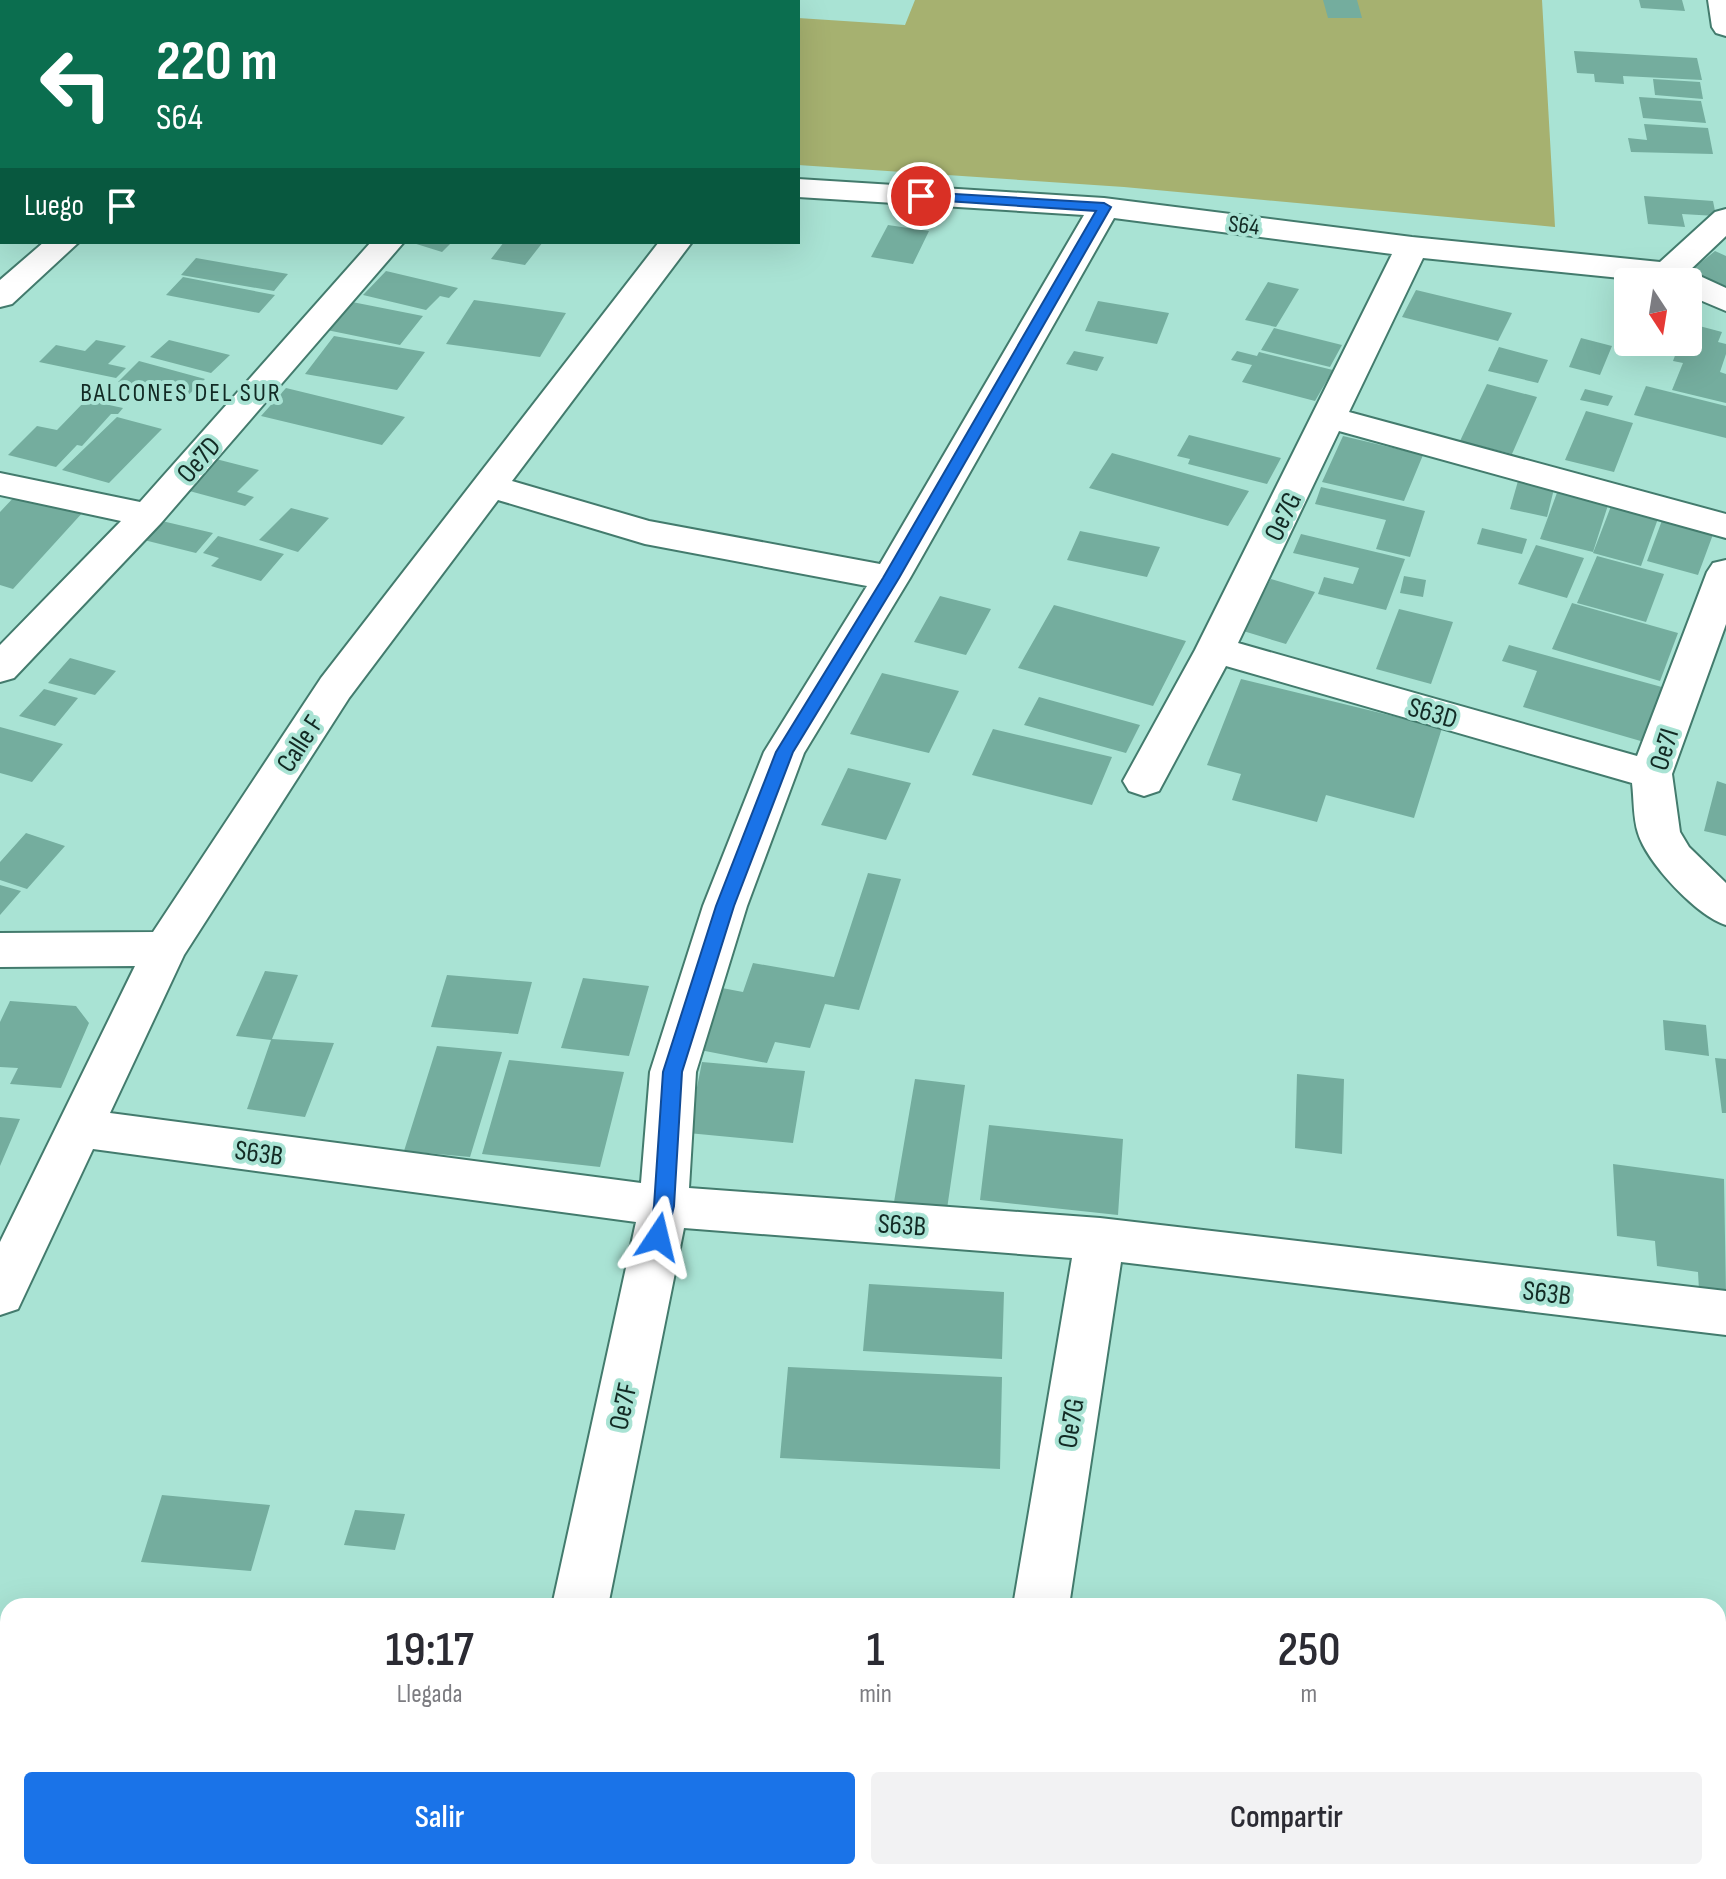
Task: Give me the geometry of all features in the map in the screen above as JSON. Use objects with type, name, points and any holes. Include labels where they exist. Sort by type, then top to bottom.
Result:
[{"type":"street","points":[[1722,0],[1726,27]]},
{"type":"street","name":"S64","points":[[800,188],[1104,207],[1614,271]]},
{"type":"street","name":"Oe7F","points":[[582,1598],[664,1206],[673,1072],[725,906],[784,752],[891,578],[1104,207]]},
{"type":"street","points":[[1689,268],[1726,219]]},
{"type":"street","points":[[0,297],[61,244]]},
{"type":"street","name":"Oe7D","points":[[0,669],[148,515],[386,244]]},
{"type":"street","name":"Calle F","points":[[0,1294],[165,949],[335,688],[674,244]]},
{"type":"street","name":"Oe7G","points":[[1144,781],[1215,650],[1412,247]]},
{"type":"street","name":"S64","points":[[1702,289],[1726,301]]},
{"type":"street","points":[[1330,418],[1726,526]]},
{"type":"street","points":[[0,484],[148,515]]},
{"type":"street","points":[[489,486],[645,532],[891,578]]},
{"type":"street","name":"Oe7I","points":[[1726,572],[1651,774],[1659,833],[1674,858],[1726,909]]},
{"type":"street","name":"S63D","points":[[1215,650],[1651,774]]},
{"type":"street","points":[[0,950],[165,949]]},
{"type":"street","name":"S63B","points":[[80,1128],[664,1206],[1100,1239],[1726,1313]]},
{"type":"street","name":"Oe7G","points":[[1042,1598],[1100,1239]]},
{"type":"green space","points":[[915,0],[1542,0],[1555,227],[1124,187],[800,165],[800,18],[905,25]]},
{"type":"building","points":[[1323,0],[1357,0],[1362,18],[1328,18]]},
{"type":"building","points":[[1639,0],[1682,0],[1685,11],[1641,8]]},
{"type":"building","points":[[1574,51],[1697,58],[1702,80],[1623,76],[1624,84],[1595,82],[1594,74],[1577,73]]},
{"type":"building","points":[[1653,79],[1700,82],[1703,99],[1655,95]]},
{"type":"building","points":[[1639,97],[1701,101],[1706,123],[1643,118]]},
{"type":"building","points":[[1644,124],[1708,128],[1713,154],[1631,152],[1628,138],[1647,140]]},
{"type":"building","points":[[1644,196],[1713,201],[1716,216],[1682,214],[1685,227],[1648,224]]},
{"type":"building","points":[[888,225],[929,231],[913,264],[871,257]]},
{"type":"building","points":[[416,244],[450,244],[442,252]]},
{"type":"building","points":[[502,244],[541,244],[525,265],[491,259]]},
{"type":"building","points":[[1715,251],[1726,256],[1726,286],[1702,276],[1702,268],[1694,268]]},
{"type":"building","points":[[196,258],[288,274],[274,291],[181,275]]},
{"type":"building","points":[[386,271],[458,288],[449,298],[440,296],[426,310],[363,295]]},
{"type":"building","points":[[183,277],[275,295],[259,313],[166,295]]},
{"type":"building","points":[[1268,282],[1299,289],[1276,327],[1245,320]]},
{"type":"building","points":[[1416,290],[1512,313],[1498,341],[1402,317]]},
{"type":"building","points":[[342,300],[423,316],[400,345],[317,328]]},
{"type":"building","points":[[474,300],[566,313],[540,357],[446,344]]},
{"type":"building","points":[[1098,301],[1169,313],[1157,344],[1085,331]]},
{"type":"building","points":[[1702,327],[1722,332],[1718,342],[1726,344],[1720,372],[1726,374],[1726,403],[1672,390],[1683,363],[1673,361],[1675,356],[1702,356]]},
{"type":"building","points":[[1274,328],[1342,345],[1330,367],[1261,350]]},
{"type":"building","points":[[334,336],[425,352],[397,390],[305,374]]},
{"type":"building","points":[[1581,338],[1612,346],[1600,375],[1569,367]]},
{"type":"building","points":[[96,340],[126,346],[108,364],[126,368],[116,378],[39,362],[56,345],[85,351]]},
{"type":"building","points":[[169,340],[230,355],[211,373],[150,357]]},
{"type":"building","points":[[1499,347],[1548,360],[1538,383],[1488,371]]},
{"type":"building","points":[[1074,351],[1104,357],[1097,371],[1066,364]]},
{"type":"building","points":[[1237,351],[1257,356],[1259,352],[1333,370],[1315,401],[1242,382],[1252,365],[1231,360]]},
{"type":"building","points":[[139,361],[205,379],[184,399],[118,382]]},
{"type":"building","points":[[1487,384],[1537,397],[1512,454],[1460,441]]},
{"type":"building","points":[[1646,386],[1726,406],[1726,438],[1634,415]]},
{"type":"building","points":[[286,388],[405,417],[382,445],[261,416]]},
{"type":"building","points":[[1585,389],[1613,396],[1608,406],[1580,400]]},
{"type":"building","points":[[86,400],[123,408],[118,414],[111,414],[82,446],[77,445],[56,467],[8,455],[37,426],[57,430]]},
{"type":"building","points":[[1586,411],[1633,423],[1614,472],[1565,460]]},
{"type":"building","points":[[117,417],[162,429],[109,483],[62,470]]},
{"type":"building","points":[[1189,435],[1281,458],[1267,484],[1188,464],[1190,459],[1177,456]]},
{"type":"building","points":[[1343,436],[1423,455],[1404,501],[1322,482]]},
{"type":"building","points":[[1112,453],[1249,491],[1228,526],[1089,488]]},
{"type":"building","points":[[212,458],[259,470],[237,492],[254,497],[245,506],[182,489]]},
{"type":"building","points":[[1518,481],[1554,489],[1547,517],[1510,509]]},
{"type":"building","points":[[1321,487],[1425,511],[1410,557],[1376,549],[1386,520],[1315,504]]},
{"type":"building","points":[[1558,490],[1609,502],[1593,552],[1540,539]]},
{"type":"building","points":[[16,495],[84,511],[13,589],[0,585],[0,512]]},
{"type":"building","points":[[1613,501],[1660,513],[1641,566],[1593,553]]},
{"type":"building","points":[[291,508],[329,518],[298,552],[259,540]]},
{"type":"building","points":[[1664,515],[1715,529],[1698,575],[1647,561]]},
{"type":"building","points":[[162,521],[213,533],[196,553],[144,540]]},
{"type":"building","points":[[1482,528],[1527,539],[1522,554],[1477,544]]},
{"type":"building","points":[[1080,531],[1160,547],[1147,577],[1067,560]]},
{"type":"building","points":[[1301,534],[1405,559],[1386,610],[1318,594],[1324,577],[1353,584],[1359,568],[1293,553]]},
{"type":"building","points":[[218,536],[284,554],[261,581],[211,566],[219,558],[203,553]]},
{"type":"building","points":[[1536,545],[1584,558],[1567,598],[1518,584]]},
{"type":"building","points":[[1597,556],[1664,574],[1646,622],[1577,603]]},
{"type":"building","points":[[1404,576],[1426,580],[1423,597],[1400,593]]},
{"type":"building","points":[[1271,579],[1315,592],[1286,644],[1240,630]]},
{"type":"building","points":[[940,596],[991,609],[966,655],[914,642]]},
{"type":"building","points":[[1572,603],[1678,633],[1660,681],[1552,649]]},
{"type":"building","points":[[1054,605],[1186,641],[1153,706],[1018,668]]},
{"type":"building","points":[[1399,609],[1453,622],[1431,684],[1376,669]]},
{"type":"building","points":[[1509,645],[1669,689],[1651,744],[1523,707],[1537,671],[1502,661]]},
{"type":"building","points":[[70,658],[116,671],[95,695],[48,683]]},
{"type":"building","points":[[882,673],[959,691],[929,753],[850,734]]},
{"type":"building","points":[[1241,679],[1442,728],[1414,818],[1326,795],[1317,822],[1232,800],[1241,774],[1207,765]]},
{"type":"building","points":[[44,689],[78,698],[55,726],[19,716]]},
{"type":"building","points":[[1039,697],[1140,725],[1126,753],[1024,725]]},
{"type":"building","points":[[0,727],[63,744],[32,782],[0,773]]},
{"type":"building","points":[[993,729],[1112,757],[1092,805],[972,775]]},
{"type":"building","points":[[848,768],[911,783],[886,840],[821,825]]},
{"type":"building","points":[[1717,781],[1726,784],[1726,836],[1704,831]]},
{"type":"building","points":[[26,833],[65,846],[27,889],[0,880],[0,862]]},
{"type":"building","points":[[868,873],[901,879],[859,1010],[825,1004],[810,1048],[775,1042],[767,1063],[700,1050],[722,988],[743,992],[753,963],[834,977]]},
{"type":"building","points":[[0,885],[21,891],[0,915]]},
{"type":"building","points":[[265,971],[298,975],[272,1039],[334,1043],[305,1117],[247,1109],[271,1040],[236,1036]]},
{"type":"building","points":[[447,975],[532,982],[518,1034],[431,1027]]},
{"type":"building","points":[[583,978],[649,986],[629,1056],[561,1048]]},
{"type":"building","points":[[10,1001],[76,1006],[89,1023],[61,1088],[10,1084],[18,1068],[0,1067],[0,1022]]},
{"type":"building","points":[[1663,1020],[1706,1025],[1709,1056],[1665,1050]]},
{"type":"building","points":[[437,1046],[502,1052],[470,1157],[404,1151]]},
{"type":"building","points":[[1715,1058],[1726,1059],[1726,1113],[1722,1113]]},
{"type":"building","points":[[509,1060],[624,1072],[600,1167],[482,1154]]},
{"type":"building","points":[[702,1062],[805,1071],[793,1143],[688,1133]]},
{"type":"building","points":[[1297,1074],[1344,1079],[1342,1154],[1295,1148]]},
{"type":"building","points":[[915,1079],[965,1085],[947,1209],[894,1202]]},
{"type":"building","points":[[0,1117],[20,1119],[0,1166]]},
{"type":"building","points":[[989,1125],[1123,1139],[1118,1215],[980,1200]]},
{"type":"building","points":[[1613,1164],[1724,1179],[1726,1295],[1699,1290],[1698,1272],[1657,1266],[1655,1241],[1617,1236]]},
{"type":"building","points":[[869,1284],[1004,1292],[1002,1359],[863,1351]]},
{"type":"building","points":[[788,1367],[1002,1377],[1000,1469],[780,1458]]},
{"type":"building","points":[[162,1495],[270,1505],[251,1571],[141,1562]]},
{"type":"building","points":[[355,1510],[405,1514],[395,1550],[344,1545]]},
{"type":"district","name":"BALCONES DEL SUR","points":[[181,392]]},
{"type":"route","points":[[658,1237],[664,1206],[673,1072],[725,906],[784,752],[891,578],[1104,207],[921,196]]}]
